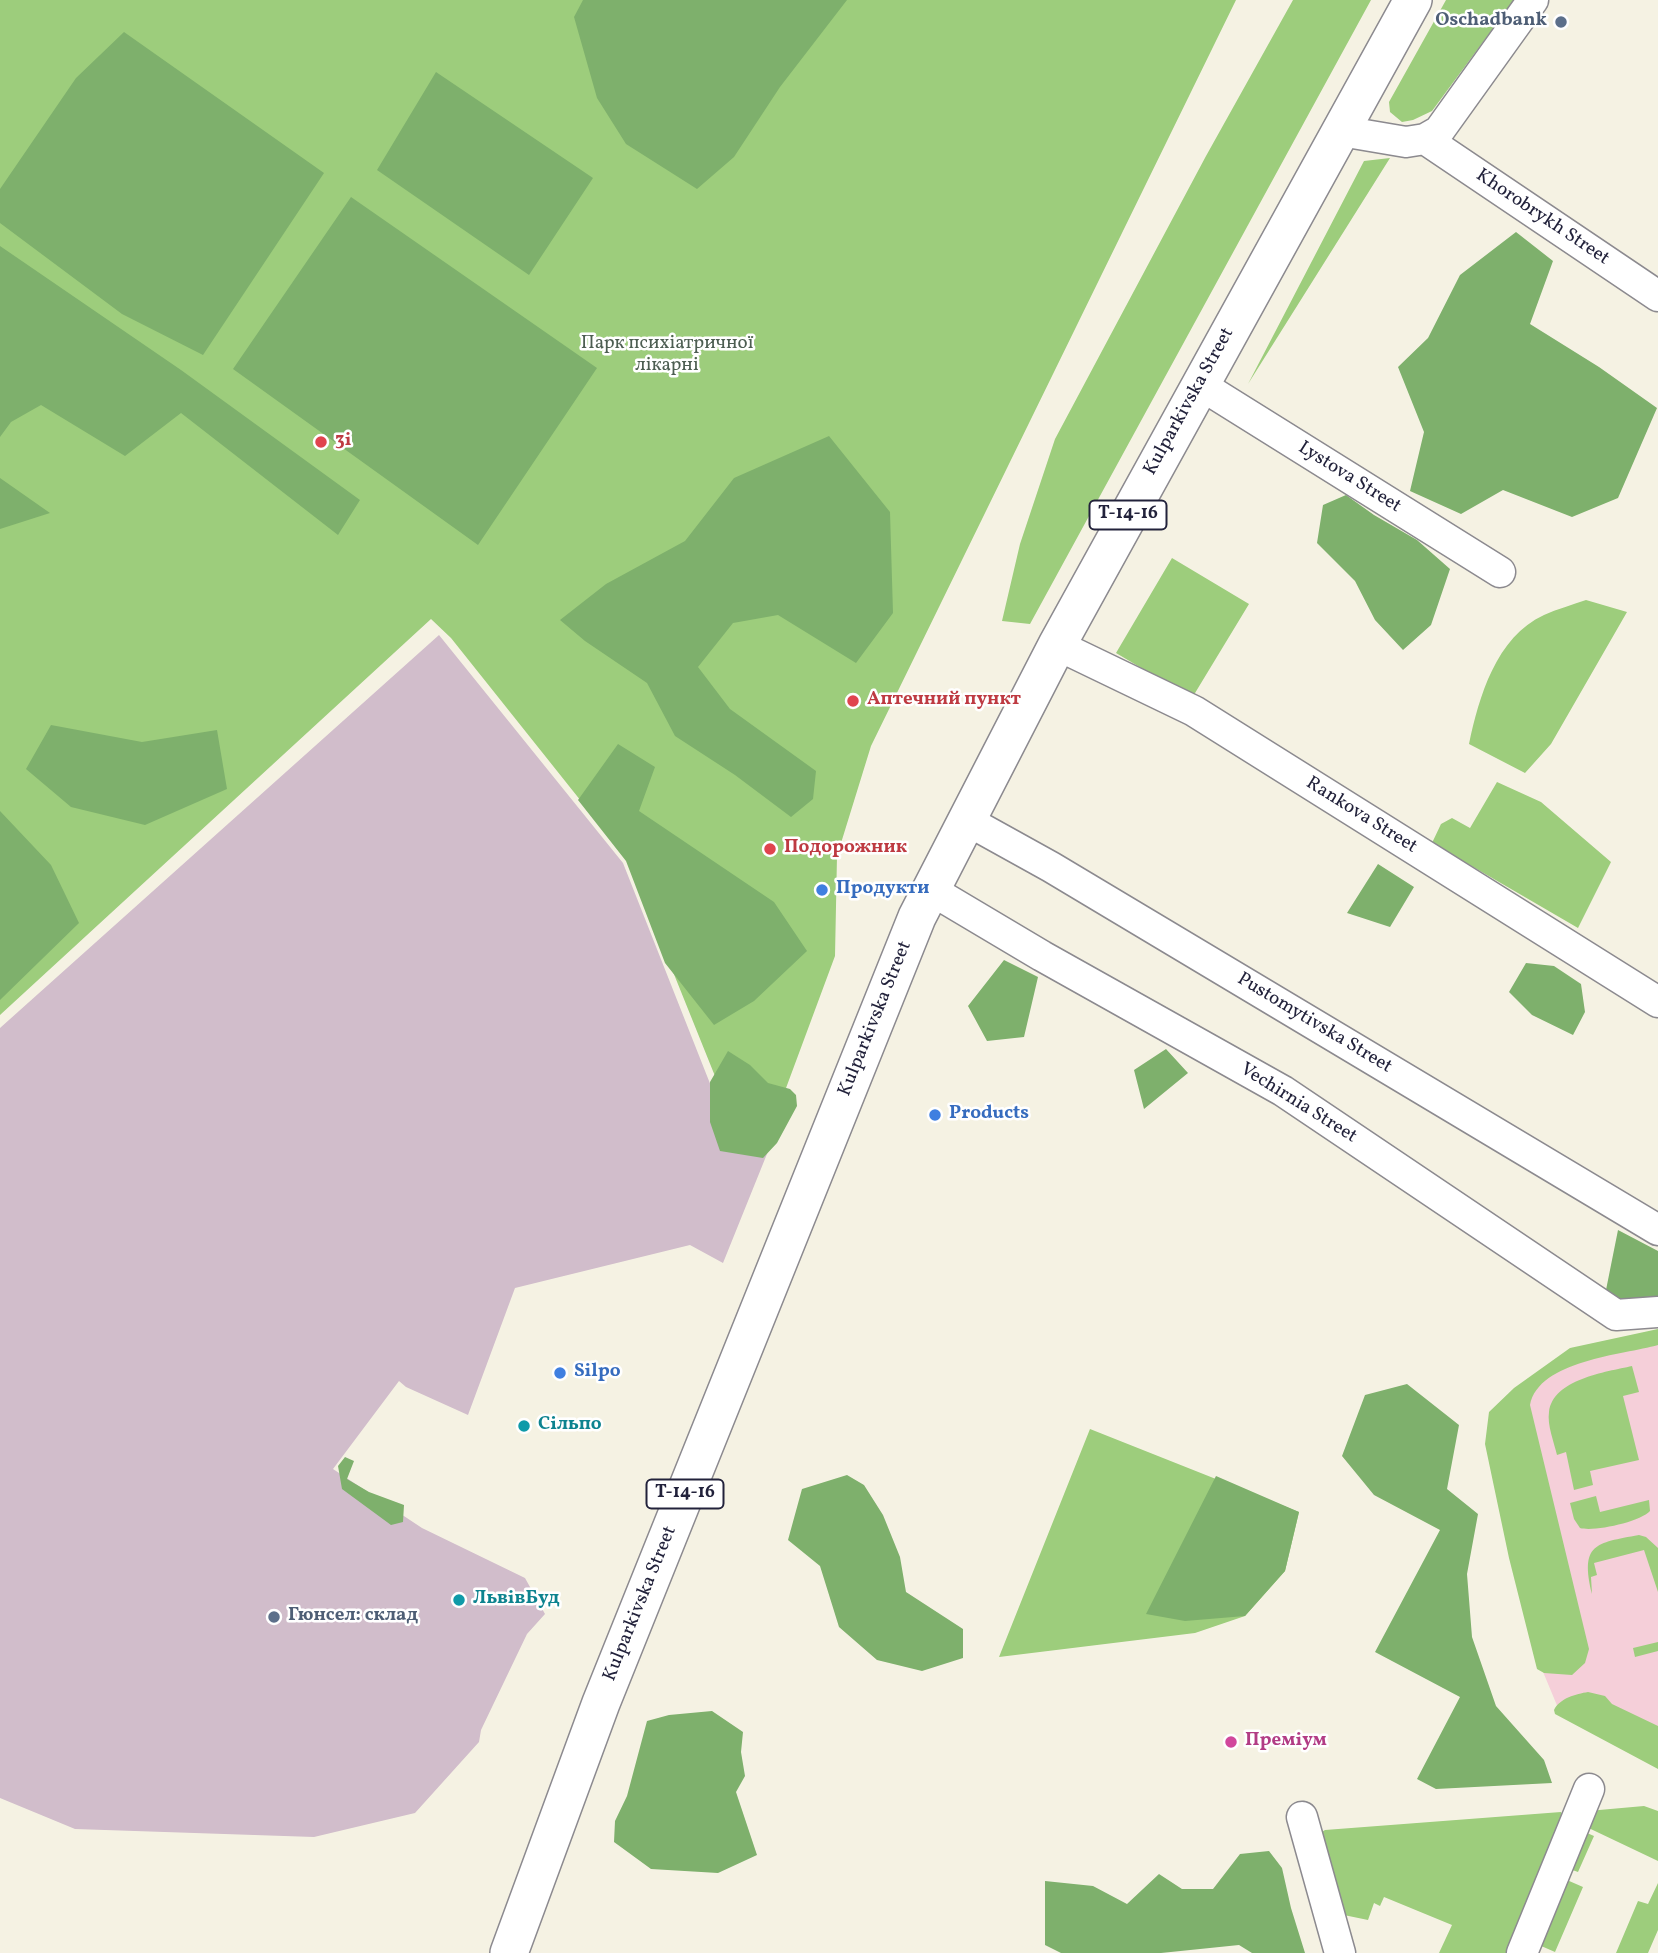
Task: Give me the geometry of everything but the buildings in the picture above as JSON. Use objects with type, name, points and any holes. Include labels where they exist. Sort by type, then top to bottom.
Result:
[{"type":"main road","name":"Kulparkivska Street","points":[[509,1953],[610,1679],[917,917],[1057,645],[1413,0]]},
{"type":"street","points":[[1341,131],[1406,142],[1425,139],[1439,131],[1533,0]]},
{"type":"street","name":"Khorobrykh Street","points":[[1425,139],[1658,296]]},
{"type":"street","name":"Lystova Street","points":[[1199,384],[1500,572]]},
{"type":"street","name":"Rankova Street","points":[[1057,645],[1194,711],[1658,1002]]},
{"type":"street","name":"Pustomytivska Street","points":[[968,821],[1075,881],[1658,1230]]},
{"type":"street","name":"Vechirnia Street","points":[[931,890],[1042,956],[1283,1091],[1616,1315],[1658,1312]]},
{"type":"street","points":[[1522,1953],[1589,1788]]},
{"type":"street","points":[[1302,1817],[1340,1953]]},
{"type":"shaded area","points":[[439,635],[623,863],[724,1119],[773,1139],[723,1263],[690,1245],[515,1288],[468,1415],[406,1387],[399,1381],[333,1469],[422,1528],[525,1578],[545,1614],[527,1634],[481,1730],[479,1742],[415,1813],[314,1837],[75,1829],[0,1798],[0,1028]]},
{"type":"shaded area","points":[[1658,1335],[1658,1766],[1561,1715],[1541,1667],[1494,1410],[1552,1368]]},
{"type":"green space","name":"Парк психіатричної лікарні","points":[[0,0],[1236,0],[871,746],[837,856],[835,956],[776,1115],[723,1096],[628,860],[451,638],[431,619],[0,1015]]},
{"type":"green space","points":[[583,0],[847,0],[780,87],[734,157],[697,189],[626,144],[597,98],[574,17]]},
{"type":"green space","points":[[1293,0],[1371,0],[1030,624],[1002,621],[1020,544],[1055,439],[1206,156]]},
{"type":"green space","points":[[1446,0],[1514,0],[1432,111],[1402,122],[1390,112],[1389,102]]},
{"type":"green space","points":[[124,32],[324,173],[203,355],[122,314],[0,223],[0,189],[76,78]]},
{"type":"green space","points":[[436,72],[593,178],[529,275],[377,170]]},
{"type":"green space","points":[[1390,158],[1248,384],[1364,161]]},
{"type":"green space","points":[[351,197],[597,368],[478,545],[233,369]]},
{"type":"green space","points":[[1516,232],[1553,261],[1530,324],[1599,367],[1657,408],[1618,498],[1572,517],[1503,490],[1461,514],[1410,491],[1424,432],[1398,367],[1428,338],[1460,275]]},
{"type":"green space","points":[[0,246],[181,370],[360,500],[338,535],[181,413],[125,456],[41,405],[11,422],[0,437]]},
{"type":"green space","points":[[829,436],[890,512],[893,613],[856,663],[778,615],[733,623],[698,667],[730,709],[816,771],[813,799],[791,817],[735,775],[675,736],[647,683],[585,641],[560,620],[606,584],[685,541],[734,478]]},
{"type":"green space","points":[[0,478],[50,513],[0,529]]},
{"type":"green space","points":[[1346,495],[1417,540],[1450,569],[1431,625],[1403,650],[1375,620],[1355,581],[1317,543],[1323,505]]},
{"type":"green space","points":[[1172,558],[1249,604],[1192,698],[1116,653]]},
{"type":"green space","points":[[1586,600],[1627,612],[1551,744],[1525,773],[1469,744],[1484,688],[1492,670],[1513,638],[1544,615]]},
{"type":"green space","points":[[51,725],[142,742],[217,730],[227,789],[145,825],[71,807],[26,769]]},
{"type":"green space","points":[[618,744],[655,767],[639,811],[774,902],[807,951],[754,1001],[714,1025],[665,963],[626,861],[578,800]]},
{"type":"green space","points":[[1497,782],[1541,802],[1611,862],[1578,928],[1432,843],[1441,824],[1452,818],[1470,828]]},
{"type":"green space","points":[[0,811],[51,865],[79,923],[0,1000]]},
{"type":"green space","points":[[1378,864],[1414,887],[1390,927],[1347,913]]},
{"type":"green space","points":[[1004,960],[1038,977],[1024,1037],[987,1041],[968,1006]]},
{"type":"green space","points":[[1526,963],[1554,966],[1581,984],[1585,1012],[1573,1035],[1532,1015],[1509,992]]},
{"type":"green space","points":[[1166,1049],[1188,1073],[1144,1109],[1134,1070]]},
{"type":"green space","points":[[728,1051],[750,1065],[768,1083],[790,1089],[796,1095],[797,1106],[777,1143],[763,1158],[720,1151],[710,1122],[710,1082]]},
{"type":"green space","points":[[1618,1230],[1658,1251],[1658,1315],[1605,1295]]},
{"type":"green space","points":[[1658,1329],[1658,1345],[1565,1369],[1549,1378],[1537,1390],[1530,1405],[1589,1649],[1585,1663],[1572,1675],[1544,1673],[1537,1669],[1509,1558],[1485,1444],[1489,1412],[1514,1388],[1570,1348]]},
{"type":"green space","points":[[1632,1366],[1639,1392],[1623,1396],[1639,1460],[1590,1471],[1593,1485],[1574,1490],[1566,1452],[1557,1455],[1551,1434],[1549,1412],[1553,1401],[1560,1392],[1582,1379]]},
{"type":"green space","points":[[1407,1384],[1459,1425],[1447,1489],[1478,1514],[1467,1574],[1472,1637],[1496,1706],[1544,1760],[1552,1783],[1436,1789],[1417,1779],[1460,1697],[1375,1652],[1440,1530],[1374,1495],[1342,1456],[1365,1395]]},
{"type":"green space","points":[[1090,1429],[1299,1512],[1285,1571],[1245,1616],[1195,1633],[999,1657]]},
{"type":"green space","points":[[345,1457],[354,1461],[347,1479],[369,1492],[404,1505],[403,1522],[391,1525],[342,1489],[338,1466]]},
{"type":"green space","points":[[847,1475],[864,1485],[883,1515],[900,1557],[906,1592],[963,1629],[963,1658],[922,1671],[877,1660],[839,1627],[820,1566],[788,1540],[802,1489]]},
{"type":"green space","points":[[1216,1476],[1299,1512],[1285,1571],[1245,1616],[1185,1621],[1146,1614]]},
{"type":"green space","points":[[1596,1496],[1600,1512],[1649,1500],[1650,1511],[1637,1519],[1616,1525],[1595,1529],[1580,1528],[1574,1519],[1570,1503]]},
{"type":"green space","points":[[1639,1535],[1646,1537],[1658,1548],[1658,1592],[1644,1550],[1594,1563],[1597,1575],[1591,1577],[1592,1594],[1588,1565],[1594,1549],[1611,1541]]},
{"type":"green space","points":[[1658,1642],[1658,1651],[1635,1657],[1633,1648]]},
{"type":"green space","points":[[1588,1692],[1605,1696],[1612,1704],[1658,1726],[1658,1769],[1555,1714],[1554,1710],[1564,1700]]},
{"type":"green space","points":[[712,1711],[743,1732],[741,1752],[745,1776],[736,1792],[757,1855],[718,1873],[651,1869],[614,1842],[615,1821],[627,1796],[647,1721],[669,1715]]},
{"type":"green space","points":[[1644,1806],[1658,1811],[1658,1861],[1576,1822],[1588,1811]]},
{"type":"green space","points":[[1561,1812],[1564,1821],[1515,1953],[1439,1953],[1452,1925],[1384,1897],[1380,1906],[1374,1903],[1368,1920],[1339,1914],[1320,1833],[1325,1830]]},
{"type":"green space","points":[[1580,1830],[1594,1836],[1578,1872],[1564,1867]]},
{"type":"green space","points":[[1269,1851],[1282,1868],[1305,1953],[1252,1953],[1239,1945],[1161,1953],[1061,1953],[1045,1945],[1045,1881],[1093,1886],[1127,1904],[1159,1874],[1182,1889],[1213,1889],[1240,1854]]},
{"type":"green space","points":[[1560,1877],[1583,1887],[1555,1952],[1532,1942]]},
{"type":"green space","points":[[1658,1883],[1658,1930],[1648,1953],[1616,1953],[1638,1901],[1648,1904]]},
{"type":"place","name":"Oschadbank","points":[[1561,22]]},
{"type":"place","name":"3і","points":[[321,442]]},
{"type":"place","name":"Аптечний пункт","points":[[853,701]]},
{"type":"place","name":"Подорожник","points":[[770,849]]},
{"type":"place","name":"Продукти","points":[[822,890]]},
{"type":"place","name":"Products","points":[[935,1115]]},
{"type":"place","name":"Silpo","points":[[560,1373]]},
{"type":"place","name":"Сільпо","points":[[524,1426]]},
{"type":"place","name":"ЛьвівБуд","points":[[459,1600]]},
{"type":"place","name":"Гюнсел: склад","points":[[274,1617]]},
{"type":"place","name":"Преміум","points":[[1231,1742]]}]
